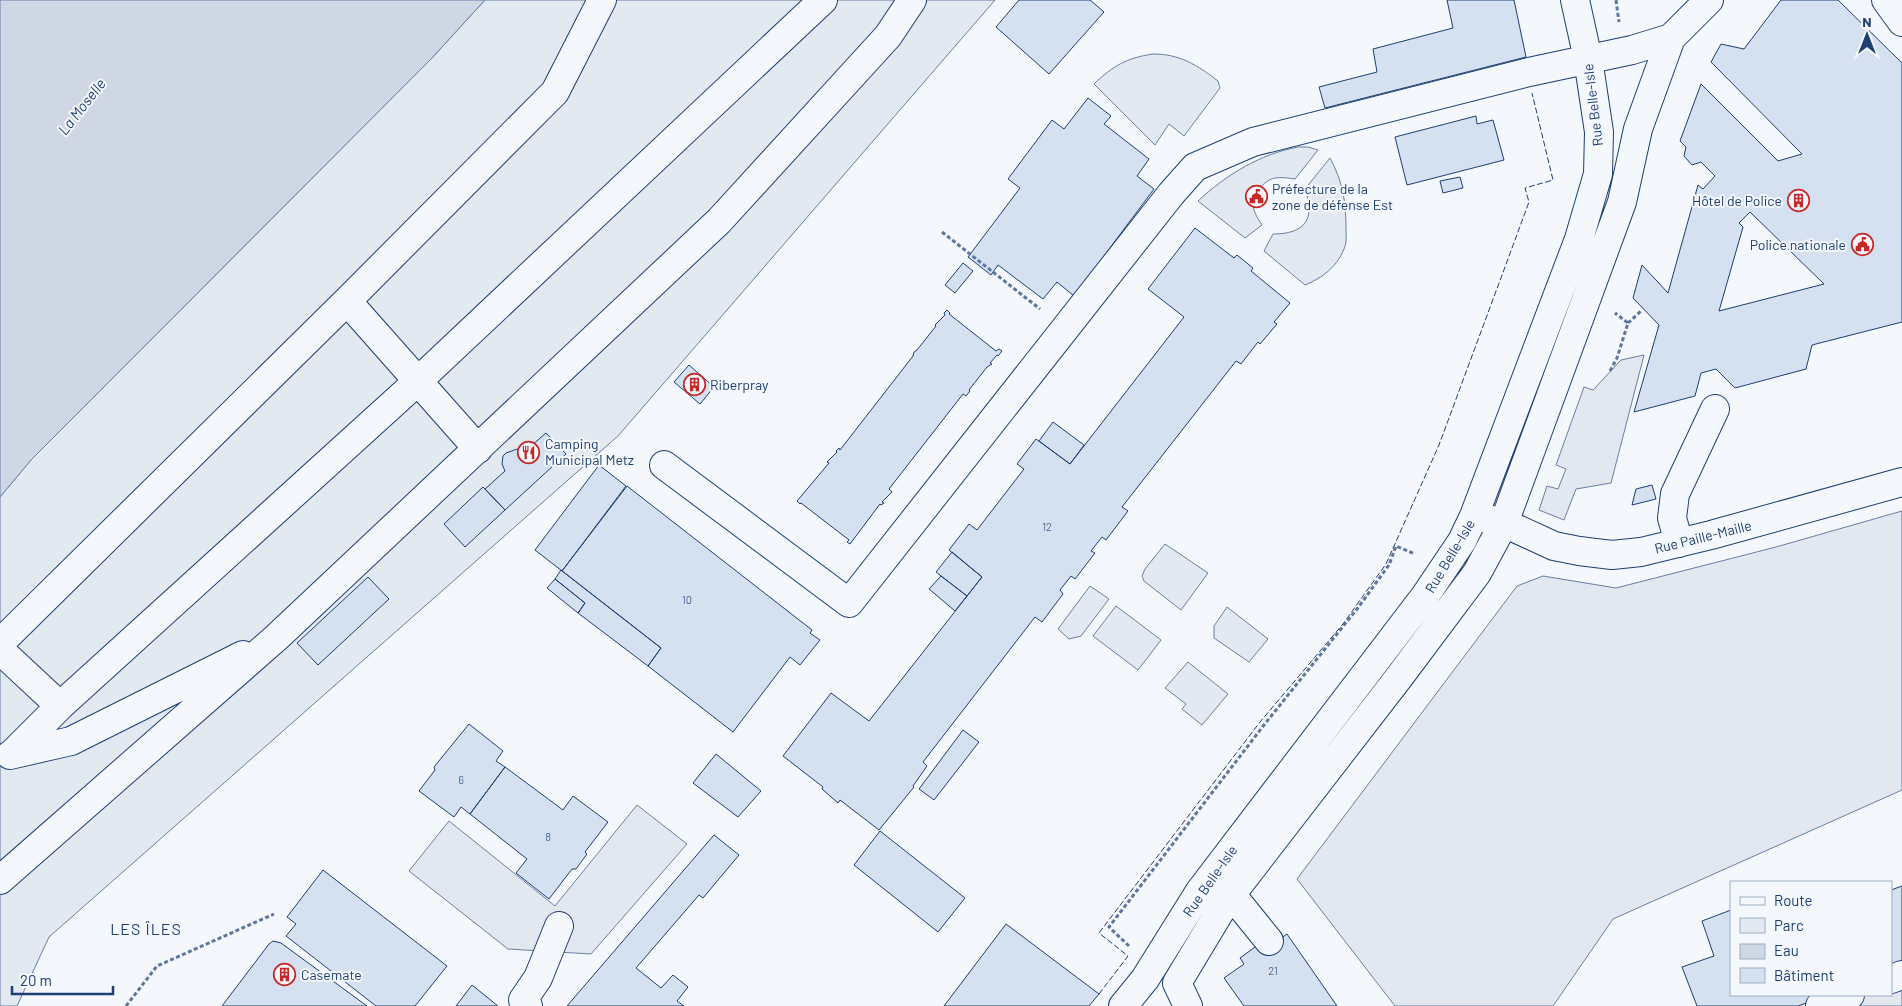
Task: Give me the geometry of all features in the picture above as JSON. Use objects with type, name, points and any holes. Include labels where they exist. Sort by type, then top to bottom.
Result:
[{"type":"street","points":[[0,643],[348,301],[555,92],[602,0]]},
{"type":"street","points":[[6,757],[418,381],[823,0]]},
{"type":"street","points":[[0,880],[277,637],[719,221],[888,36],[912,0]]},
{"type":"street","name":"Rue Belle-Isle","points":[[1123,1006],[1150,972],[1200,891],[1425,596],[1462,541],[1474,516],[1579,239],[1598,174],[1599,132],[1588,59],[1575,0]]},
{"type":"street","name":"Rue Belle-Isle","points":[[1182,994],[1231,894],[1478,573],[1504,523],[1622,202],[1638,129],[1671,38],[1709,0]]},
{"type":"street","points":[[1886,0],[1902,22]]},
{"type":"street","points":[[664,465],[849,603],[1171,194],[1195,167],[1253,142],[1529,72],[1632,50],[1671,38]]},
{"type":"street","points":[[348,301],[478,449]]},
{"type":"street","points":[[1679,543],[1672,518],[1675,494],[1715,409]]},
{"type":"street","name":"Rue Paille-Maille","points":[[1474,516],[1504,523],[1554,546],[1604,554],[1641,552],[1902,482]]},
{"type":"street","points":[[6,757],[71,741],[277,637]]},
{"type":"street","points":[[0,650],[60,706]]},
{"type":"street","points":[[1231,894],[1269,941]]},
{"type":"street","points":[[526,1003],[559,926]]},
{"type":"street","points":[[1820,1006],[1847,996]]},
{"type":"path","points":[[1616,0],[1619,26]]},
{"type":"path","points":[[942,232],[1065,329]]},
{"type":"path","points":[[1610,370],[1617,358],[1628,323],[1640,311]]},
{"type":"path","points":[[1612,312],[1628,323]]},
{"type":"path","points":[[1130,948],[1109,927],[1114,920],[1276,710],[1357,609],[1389,565],[1396,546],[1420,555]]},
{"type":"path","points":[[126,1006],[157,966],[274,914]]},
{"type":"green space","points":[[485,0],[995,0],[618,436],[49,937],[17,1006],[0,1006],[0,497],[31,460],[431,59]]},
{"type":"green space","points":[[1153,54],[1172,56],[1188,62],[1218,81],[1220,88],[1184,136],[1169,124],[1155,145],[1094,84],[1107,72],[1120,64]]},
{"type":"green space","points":[[1298,147],[1318,150],[1295,179],[1273,179],[1266,182],[1259,189],[1254,198],[1253,207],[1262,225],[1245,238],[1198,201],[1232,174],[1244,167],[1270,155]]},
{"type":"green space","points":[[1330,158],[1343,192],[1346,244],[1333,266],[1323,275],[1305,285],[1264,251],[1273,234],[1293,231],[1305,223],[1309,209],[1305,189]]},
{"type":"green space","points":[[1165,544],[1208,573],[1181,610],[1144,581],[1142,576],[1145,569]]},
{"type":"green space","points":[[1090,586],[1109,599],[1081,636],[1069,639],[1058,629]]},
{"type":"green space","points":[[1116,606],[1161,640],[1138,670],[1093,636]]},
{"type":"green space","points":[[1227,607],[1268,639],[1249,662],[1214,638],[1214,626]]},
{"type":"green space","points":[[1188,662],[1228,694],[1202,725],[1182,709],[1186,704],[1165,688]]},
{"type":"shaded area","points":[[1644,355],[1611,483],[1576,489],[1564,520],[1539,510],[1547,486],[1558,489],[1566,469],[1556,465],[1584,387],[1593,390],[1621,360]]},
{"type":"shaded area","points":[[1902,511],[1902,790],[1613,919],[1553,1006],[1395,1006],[1297,879],[1517,586],[1543,576],[1616,588],[1776,547]]},
{"type":"shaded area","points":[[637,805],[687,844],[591,954],[508,949],[409,871],[449,821],[555,906]]},
{"type":"shaded area","points":[[1902,975],[1902,1006],[1820,1006],[1847,996],[1892,996],[1892,979]]},
{"type":"water","name":"La Moselle","points":[[0,0],[485,0],[431,59],[31,460],[0,497]]},
{"type":"building","points":[[1019,0],[1090,0],[1104,12],[1049,74],[996,27]]},
{"type":"building","points":[[1447,0],[1514,0],[1526,57],[1325,108],[1319,87],[1377,72],[1373,49],[1453,28]]},
{"type":"building","name":"Hôtel de Police","points":[[1781,0],[1838,0],[1902,63],[1902,322],[1812,345],[1806,369],[1735,388],[1716,369],[1701,373],[1695,396],[1634,412],[1659,325],[1633,298],[1642,265],[1668,293],[1698,185],[1703,189],[1715,176],[1701,162],[1692,165],[1684,156],[1686,147],[1680,141],[1701,84],[1778,161],[1802,154],[1711,62],[1721,44],[1744,49]],"holes":[[[1750,212],[1824,284],[1719,311],[1743,227],[1739,223]]]},
{"type":"building","points":[[1088,98],[1111,116],[1104,124],[1149,159],[1137,176],[1154,189],[1074,296],[1057,282],[1043,299],[998,265],[991,275],[968,257],[1020,188],[1008,179],[1052,120],[1064,129]]},
{"type":"building","points":[[1476,116],[1477,124],[1493,120],[1504,160],[1407,185],[1395,137]]},
{"type":"building","points":[[1460,177],[1463,188],[1443,193],[1440,181]]},
{"type":"building","points":[[1195,228],[1234,258],[1237,255],[1253,268],[1251,271],[1290,303],[1274,322],[1277,324],[1260,344],[1258,342],[1241,364],[1236,361],[1122,507],[1128,511],[1106,540],[1102,537],[1091,551],[1095,553],[1075,579],[1071,576],[1060,590],[1063,594],[1042,622],[1035,617],[923,762],[927,766],[914,787],[879,830],[840,800],[838,803],[822,789],[823,787],[783,756],[831,693],[869,721],[982,577],[949,550],[969,524],[977,530],[1024,469],[1017,464],[1036,439],[1070,464],[1184,317],[1148,289]]},
{"type":"building","points":[[963,263],[973,271],[955,293],[945,285]]},
{"type":"building","points":[[947,310],[949,314],[996,351],[999,349],[1002,351],[990,363],[992,364],[987,367],[966,396],[963,394],[889,489],[892,492],[882,502],[884,503],[880,504],[850,544],[847,542],[849,540],[797,501],[829,463],[827,462],[836,451],[839,448],[840,450]]},
{"type":"building","name":"Riberpray","points":[[689,365],[714,387],[700,404],[674,382]]},
{"type":"building","points":[[1053,422],[1084,445],[1070,464],[1039,441]]},
{"type":"building","points":[[546,433],[566,454],[505,510],[485,489],[505,471],[502,464],[503,456],[506,453],[517,449],[524,452]]},
{"type":"building","points":[[599,465],[626,486],[562,571],[535,550]]},
{"type":"building","points":[[1652,485],[1656,499],[1632,505],[1636,489]]},
{"type":"building","points":[[627,486],[812,630],[810,633],[820,640],[800,665],[790,657],[733,732],[648,666],[661,648],[562,571]]},
{"type":"building","points":[[483,487],[505,510],[465,547],[444,524]]},
{"type":"building","points":[[952,552],[982,577],[967,596],[936,572]]},
{"type":"building","points":[[561,570],[661,648],[648,666],[578,613],[585,603],[555,579]]},
{"type":"building","points":[[941,576],[967,596],[955,611],[929,589]]},
{"type":"building","points":[[368,577],[389,599],[318,665],[297,643]]},
{"type":"building","points":[[555,579],[585,603],[578,613],[547,588]]},
{"type":"building","points":[[469,724],[503,751],[496,761],[505,767],[470,814],[461,807],[454,817],[419,791],[435,770],[434,767]]},
{"type":"building","points":[[963,730],[979,742],[934,800],[919,789]]},
{"type":"building","points":[[716,754],[761,791],[738,817],[693,783]]},
{"type":"building","points":[[505,767],[563,810],[573,796],[608,822],[585,852],[587,854],[576,869],[572,869],[549,899],[516,873],[527,859],[470,814]]},
{"type":"building","points":[[880,831],[965,898],[938,932],[854,865]]},
{"type":"building","points":[[714,835],[739,855],[703,898],[699,895],[636,968],[661,988],[673,975],[688,987],[677,1001],[684,1006],[567,1006]]},
{"type":"building","points":[[323,870],[447,966],[415,1006],[376,1006],[286,936],[296,924],[287,917]]},
{"type":"building","points":[[1902,886],[1902,968],[1892,972],[1892,890]]},
{"type":"building","points":[[1730,910],[1730,996],[1826,996],[1798,1006],[1697,1006],[1682,967],[1714,956],[1702,921]]},
{"type":"building","points":[[1006,924],[1099,994],[1089,1006],[944,1006]]},
{"type":"building","points":[[1287,934],[1337,1006],[1244,1006],[1224,978],[1244,964],[1240,958],[1262,942],[1267,948]]},
{"type":"building","name":"Casemate","points":[[273,941],[281,943],[367,1006],[222,1006]]},
{"type":"building","points":[[472,985],[498,1006],[456,1006]]},
{"type":"fence","points":[[1099,994],[1128,956],[1099,933],[1260,722],[1343,624],[1386,564],[1439,445],[1505,267],[1529,202],[1525,188],[1553,180],[1532,93]]},
{"type":"place","name":"Préfecture de la zone de défense Est","points":[[1256,197]]},
{"type":"place","name":"Hôtel de Police","points":[[1798,201]]},
{"type":"place","name":"Police nationale","points":[[1862,245]]},
{"type":"place","name":"Riberpray","points":[[694,385]]},
{"type":"place","name":"Camping Municipal Metz","points":[[529,452]]},
{"type":"place","name":"Casemate","points":[[285,975]]},
{"type":"district","name":"LES ÎLES","points":[[146,929]]}]
